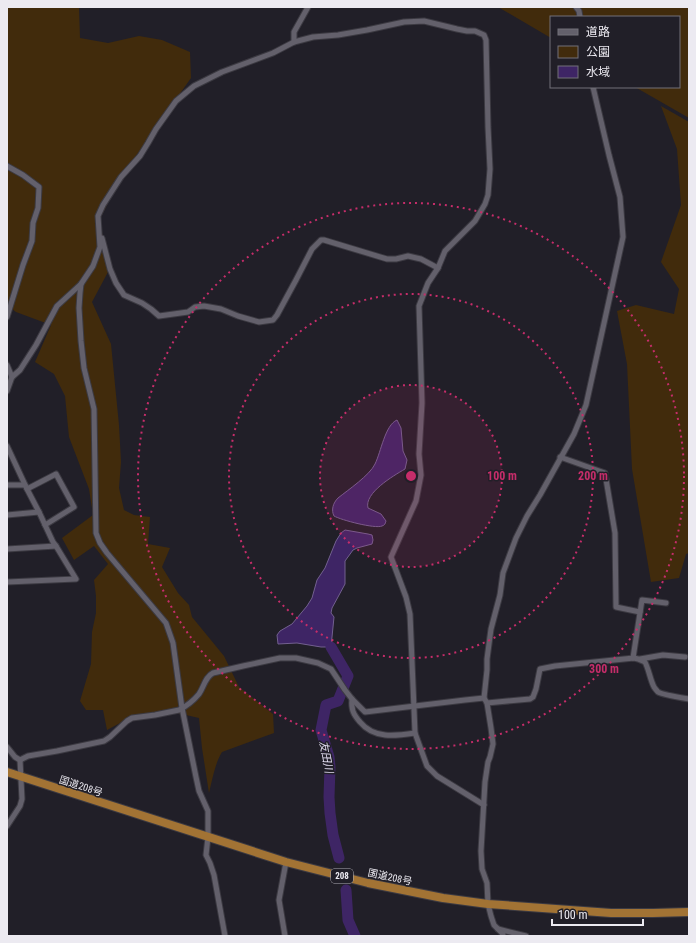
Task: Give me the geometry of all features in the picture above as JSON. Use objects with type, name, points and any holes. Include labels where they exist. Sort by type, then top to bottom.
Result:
[{"type":"highway","name":"国道208号","points":[[7,772],[286,862],[368,883],[435,897],[488,904],[611,913],[689,912]]},
{"type":"street","points":[[294,42],[294,32],[308,7]]},
{"type":"street","points":[[576,7],[580,16]]},
{"type":"street","points":[[7,391],[12,377],[20,370],[58,306],[81,284],[92,266],[100,247],[98,216],[103,205],[121,177],[148,143],[176,101],[194,86],[222,72],[273,53],[294,42],[313,37],[338,35],[404,22],[424,21],[462,30],[474,31],[484,35],[486,40],[490,169],[488,195],[485,204],[475,221],[445,251],[438,268],[428,284],[419,306],[422,403],[419,454],[421,475],[416,501],[391,557],[406,597],[410,614],[415,733],[427,766],[437,776],[484,805]]},
{"type":"street","points":[[502,936],[503,934],[494,925],[488,904],[487,883],[482,870],[481,851],[486,775],[493,744],[485,701],[487,659],[491,630],[500,595],[503,573],[516,538],[574,434],[586,405],[623,237],[620,196],[593,88]]},
{"type":"street","points":[[7,166],[23,175],[39,187],[38,208],[32,223],[32,241],[7,317]]},
{"type":"street","points":[[99,225],[107,259],[116,283],[124,295],[142,303],[159,316],[188,312],[195,307],[204,306],[221,308],[238,316],[259,322],[272,320],[277,314],[312,249],[321,240],[354,248],[387,259],[396,259],[408,256],[420,259],[438,268]]},
{"type":"street","points":[[81,284],[79,308],[81,342],[84,368],[94,409],[96,533],[106,553],[166,623],[173,643],[182,708],[199,791],[208,812],[206,855],[214,875],[225,936]]},
{"type":"street","points":[[7,365],[12,377]]},
{"type":"street","points":[[7,447],[53,542],[76,579],[7,582]]},
{"type":"street","points":[[560,457],[605,473],[615,533],[616,606],[640,612]]},
{"type":"street","points":[[7,485],[26,487],[56,474],[74,507],[45,525]]},
{"type":"street","points":[[7,515],[39,512]]},
{"type":"street","points":[[7,549],[56,546]]},
{"type":"street","points":[[633,658],[642,600],[666,603]]},
{"type":"street","points":[[639,659],[663,655],[685,657]]},
{"type":"street","points":[[20,760],[28,756],[104,741],[132,718],[179,710],[198,695],[210,675],[219,671],[280,658],[296,658],[318,663],[331,669],[343,688],[365,712],[465,700],[485,701],[530,698],[533,697],[536,689],[540,669],[555,666],[633,658],[646,662],[653,686],[657,692],[689,699]]},
{"type":"street","points":[[352,699],[351,707],[357,719],[365,728],[373,733],[395,736],[415,733]]},
{"type":"street","points":[[7,747],[15,757],[20,760]]},
{"type":"street","points":[[7,826],[20,806],[22,799],[20,760]]},
{"type":"street","points":[[285,936],[279,900],[286,862]]},
{"type":"street","points":[[497,929],[526,936]]},
{"type":"green space","points":[[7,7],[79,7],[80,38],[108,43],[139,36],[162,40],[190,52],[191,78],[121,177],[100,219],[108,272],[92,302],[111,344],[119,425],[121,462],[119,488],[124,510],[134,515],[150,517],[148,544],[170,548],[162,567],[178,593],[189,605],[192,617],[224,656],[239,687],[273,714],[274,733],[222,752],[209,793],[199,718],[177,713],[155,716],[135,715],[107,730],[103,710],[86,710],[80,701],[91,664],[92,632],[96,613],[94,580],[108,564],[94,546],[74,560],[62,538],[93,515],[89,489],[69,437],[65,396],[54,374],[35,362],[51,325],[16,312],[7,305]]},
{"type":"green space","points":[[498,7],[689,7],[689,118],[637,88],[680,88],[680,16],[550,16],[550,37]]},
{"type":"green space","points":[[661,106],[689,122],[689,553],[686,554],[679,578],[651,582],[632,469],[627,364],[617,311],[636,305],[674,314],[679,289],[661,262],[681,205],[677,149]]},
{"type":"water","points":[[397,420],[401,428],[403,451],[407,460],[405,469],[380,486],[370,497],[368,502],[368,508],[381,514],[386,521],[385,524],[378,527],[350,522],[334,516],[333,507],[335,502],[364,477],[372,468],[375,464],[389,427]]},
{"type":"water","points":[[345,530],[372,535],[373,540],[372,544],[353,550],[345,561],[345,584],[332,608],[331,613],[334,617],[331,647],[297,643],[278,644],[277,635],[280,631],[292,624],[312,598],[317,580],[325,568],[336,541]]},
{"type":"waterway","name":"友田川","points":[[331,647],[348,676],[338,701],[326,705],[321,730],[329,757],[330,813],[333,835],[339,858]]},
{"type":"waterway","name":"友田川","points":[[346,890],[348,920],[355,936]]}]
